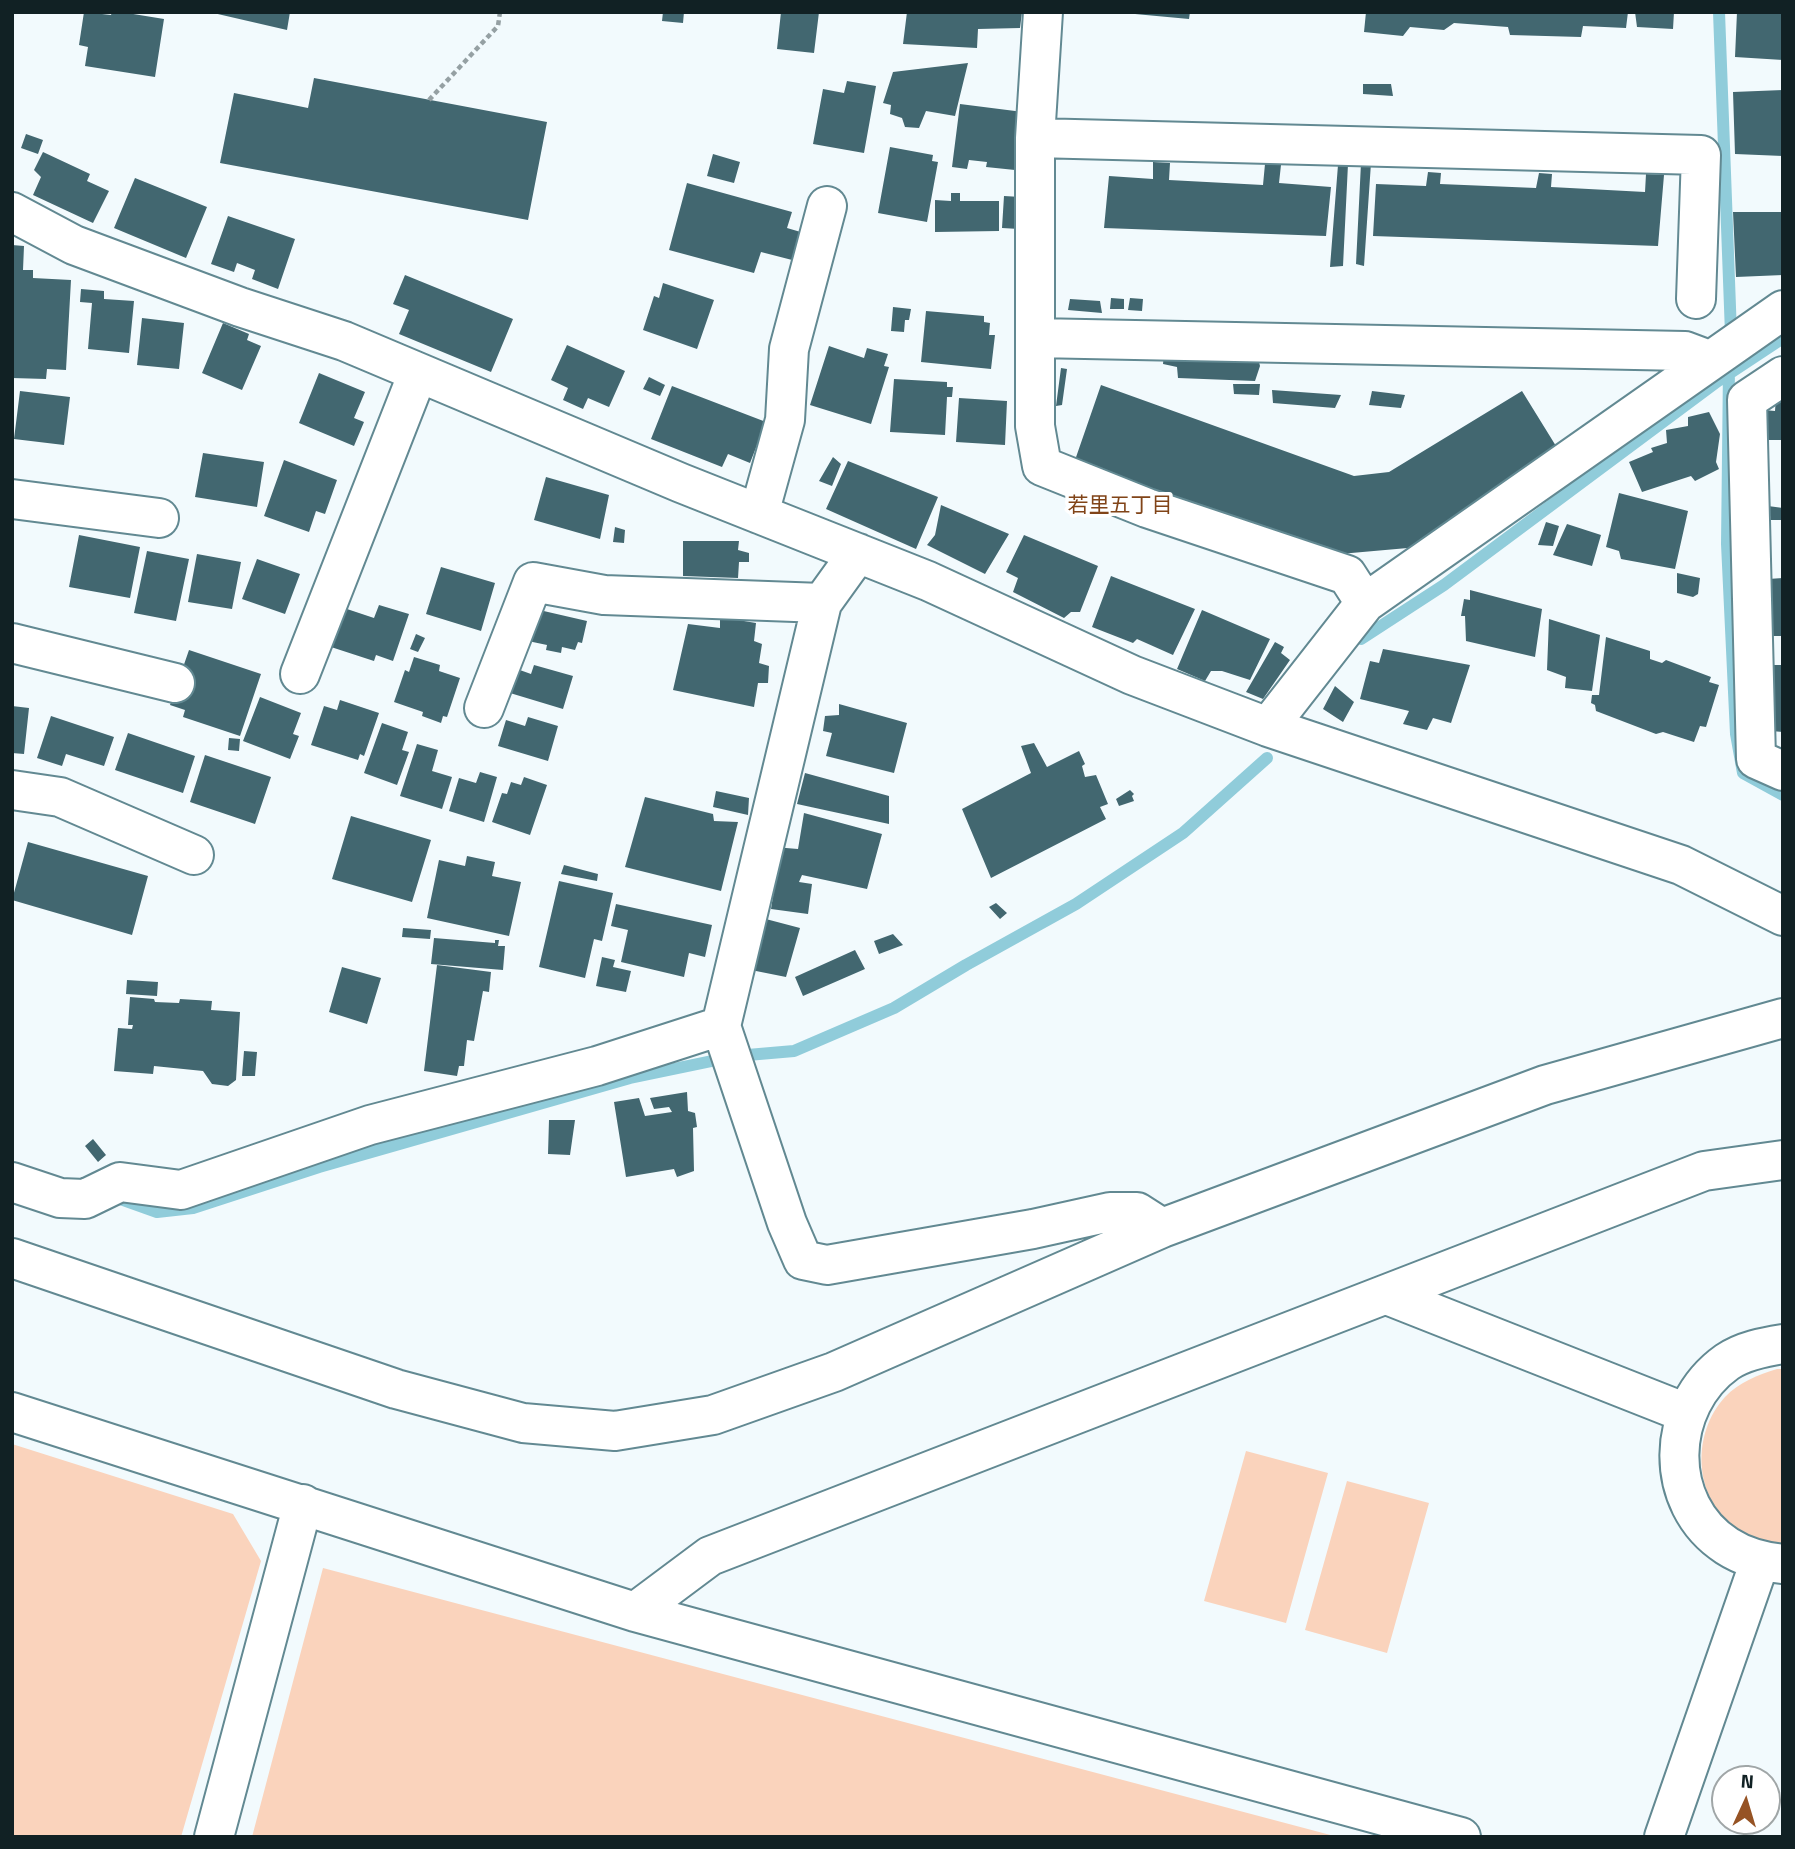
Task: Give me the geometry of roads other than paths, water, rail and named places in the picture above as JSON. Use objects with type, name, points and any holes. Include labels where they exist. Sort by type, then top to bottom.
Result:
[{"type":"street","points":[[1042,12],[1035,138],[1035,426],[1042,466],[1147,508],[1347,575],[1365,603]]},
{"type":"street","points":[[1035,138],[1701,155],[1696,299]]},
{"type":"street","points":[[759,514],[785,420],[789,349],[827,206]]},
{"type":"street","points":[[12,212],[74,245],[240,307],[344,341],[681,483],[928,581],[1132,675],[1268,727],[1681,865],[1783,916]]},
{"type":"street","points":[[1268,727],[1365,603],[1783,310]]},
{"type":"street","points":[[1035,338],[1685,351],[1709,360]]},
{"type":"street","points":[[300,674],[418,373]]},
{"type":"street","points":[[1783,376],[1747,400],[1756,759],[1783,771]]},
{"type":"street","points":[[12,499],[159,518]]},
{"type":"street","points":[[858,553],[822,603],[728,1049],[787,1223],[803,1260],[827,1265],[1033,1229],[1110,1212],[1136,1212],[1162,1228]]},
{"type":"street","points":[[484,708],[533,582],[604,595],[822,603]]},
{"type":"street","points":[[12,643],[175,683]]},
{"type":"street","points":[[12,790],[60,797],[194,855]]},
{"type":"street","points":[[12,1258],[396,1389],[523,1423],[615,1432],[713,1415],[834,1372],[1162,1228],[1545,1085],[1783,1018]]},
{"type":"street","points":[[12,1182],[60,1198],[85,1199],[120,1182],[181,1190],[370,1125],[597,1066],[728,1049]]},
{"type":"street","points":[[635,1612],[710,1556],[1704,1171],[1783,1160]]},
{"type":"street","points":[[1387,1295],[1686,1413]]},
{"type":"street","points":[[1664,1837],[1771,1563],[1726,1546],[1700,1520],[1683,1486],[1678,1450],[1686,1413],[1703,1384],[1728,1362],[1758,1348],[1783,1344]]},
{"type":"street","points":[[12,1412],[635,1612],[1461,1837]]},
{"type":"street","points":[[214,1837],[303,1504]]},
{"type":"waterway","points":[[1719,12],[1731,334]]},
{"type":"waterway","points":[[1361,639],[1444,585],[1718,381],[1783,338]]},
{"type":"waterway","points":[[1729,368],[1727,544],[1736,734],[1743,773],[1783,795]]},
{"type":"waterway","points":[[115,1197],[157,1212],[193,1208],[319,1167],[630,1078],[736,1056],[794,1051],[894,1008],[1076,904],[1183,833],[1267,758]]},
{"type":"district","name":"若里五丁目","points":[[1120,507]]}]
